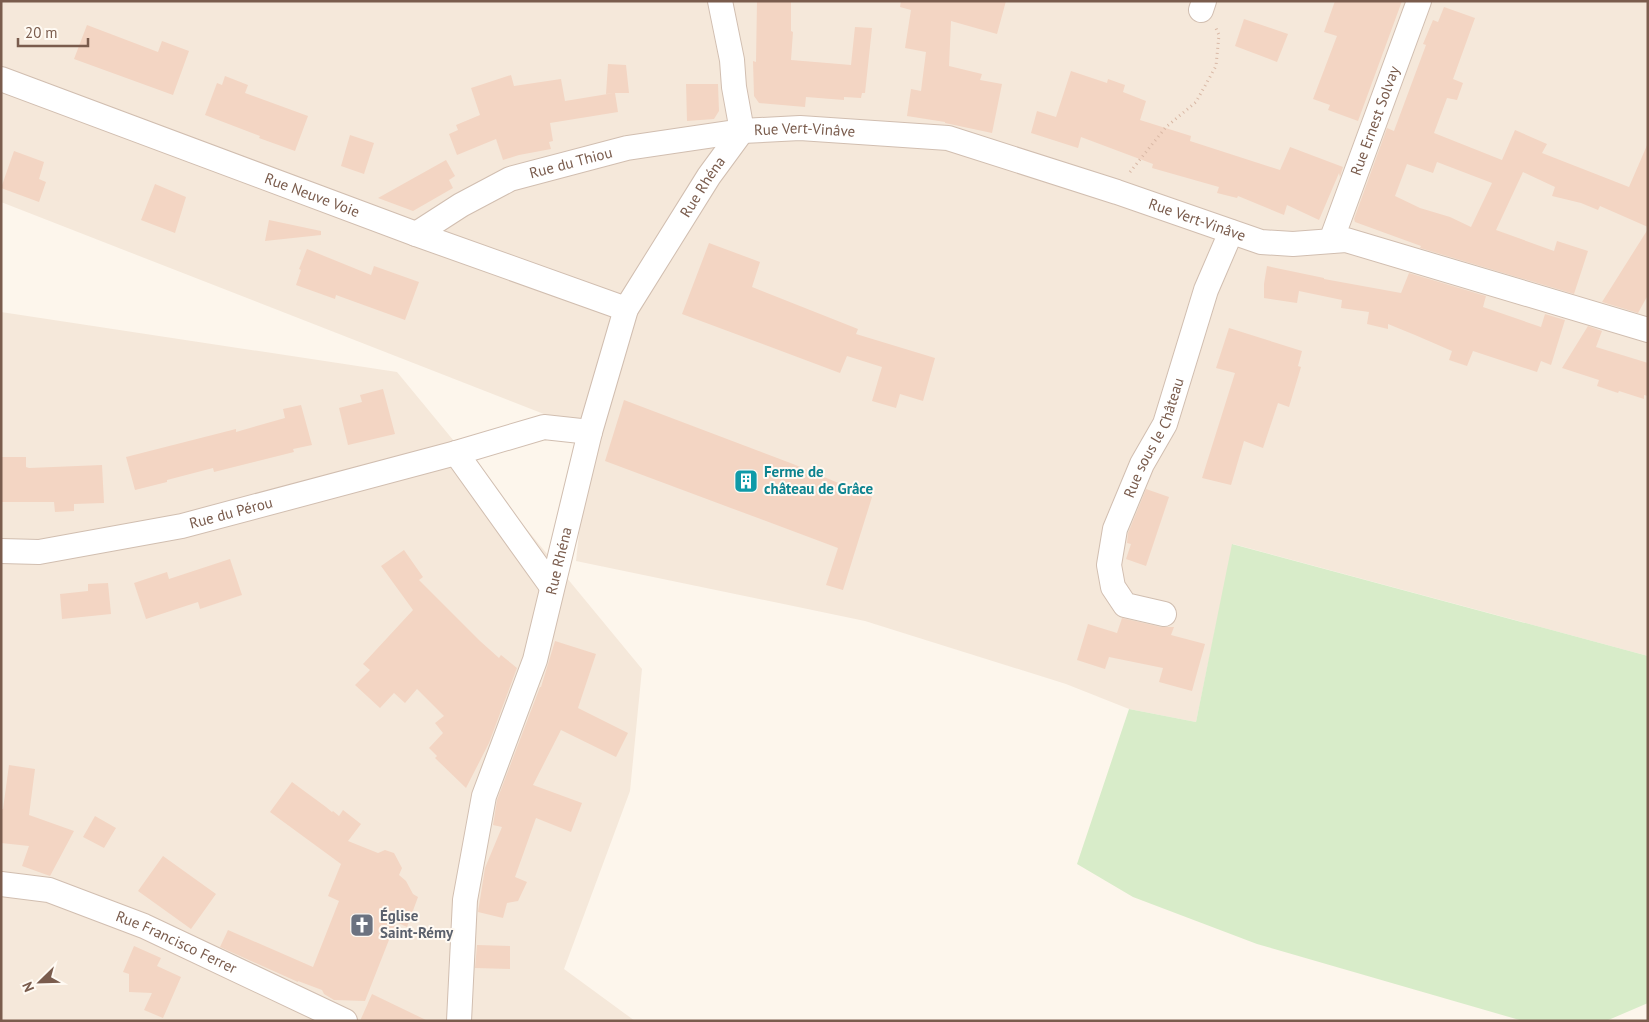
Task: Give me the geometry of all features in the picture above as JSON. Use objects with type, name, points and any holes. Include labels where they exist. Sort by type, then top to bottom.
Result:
[{"type":"street","points":[[720,1],[732,60],[734,87],[742,131]]},
{"type":"street","name":"Rue Ernest Solvay","points":[[1331,241],[1419,1]]},
{"type":"street","name":"Rue Neuve Voie","points":[[1,79],[416,234],[626,309]]},
{"type":"street","name":"Rue Vert-Vinâve","points":[[742,131],[800,128],[948,138],[1117,192],[1261,242],[1293,244],[1346,240],[1648,330]]},
{"type":"street","name":"Rue du Thiou","points":[[416,234],[460,205],[510,179],[627,148],[742,131]]},
{"type":"street","name":"Rue Rhéna","points":[[459,1021],[465,900],[484,796],[535,660],[590,432],[626,309],[709,176],[742,131]]},
{"type":"street","name":"Rue sous le Château","points":[[1164,614],[1125,605],[1113,587],[1109,565],[1115,529],[1142,464],[1164,424],[1206,290],[1231,232]]},
{"type":"street","name":"Rue du Pérou","points":[[1,550],[39,552],[182,526],[456,453],[544,427],[590,432]]},
{"type":"street","points":[[456,453],[552,587]]},
{"type":"street","name":"Rue Francisco Ferrer","points":[[1,884],[49,890],[144,926],[345,1021]]},
{"type":"path","points":[[1117,192],[1137,162],[1166,127],[1196,102],[1216,66],[1219,35],[1212,18],[1203,6]]},
{"type":"shaded area","points":[[1,1],[1648,1],[1648,656],[1233,544],[1196,722],[1129,709],[1066,684],[865,621],[576,561],[590,432],[1,202]]},
{"type":"shaded area","points":[[1,312],[397,372],[642,669],[630,791],[564,969],[635,1021],[1,1021]]},
{"type":"green space","points":[[1232,544],[1648,656],[1648,1003],[1606,1021],[1523,1021],[1257,944],[1133,897],[1077,864],[1129,709],[1196,722]]},
{"type":"building","points":[[757,1],[791,1],[791,31],[793,32],[791,60],[851,65],[855,27],[872,28],[865,93],[862,93],[861,98],[844,97],[844,100],[806,97],[805,107],[759,103],[754,96],[753,61],[756,62]]},
{"type":"building","points":[[901,1],[1006,1],[997,34],[951,21],[949,66],[982,74],[980,80],[1002,84],[992,133],[945,122],[907,116],[911,89],[921,91],[926,52],[905,48],[911,10],[900,7]]},
{"type":"building","points":[[1335,1],[1402,1],[1358,121],[1328,110],[1330,105],[1313,99],[1337,36],[1324,32]]},
{"type":"building","points":[[1444,7],[1475,18],[1453,79],[1463,83],[1457,100],[1447,98],[1434,133],[1502,160],[1515,130],[1547,144],[1542,153],[1629,187],[1648,143],[1648,227],[1600,206],[1598,210],[1581,203],[1552,196],[1555,187],[1523,172],[1496,230],[1554,251],[1557,241],[1588,251],[1574,294],[1420,248],[1421,246],[1355,222],[1354,219],[1387,128],[1394,131],[1426,45],[1423,44],[1433,20],[1438,22]],"holes":[[[1437,162],[1492,183],[1471,227],[1450,217],[1420,208],[1395,196],[1407,164],[1433,173]]]},
{"type":"building","points":[[1244,19],[1288,34],[1277,62],[1235,46]]},
{"type":"building","points":[[87,25],[158,52],[162,41],[189,51],[173,95],[74,59]]},
{"type":"building","points":[[608,64],[626,65],[629,93],[615,93],[618,112],[550,123],[553,141],[549,142],[551,149],[503,160],[496,139],[457,155],[449,134],[458,130],[456,125],[480,115],[471,88],[511,75],[514,86],[561,79],[565,101],[614,93],[606,94]]},
{"type":"building","points":[[1071,71],[1107,83],[1108,79],[1125,85],[1123,92],[1146,101],[1140,120],[1191,136],[1190,141],[1280,170],[1290,147],[1343,167],[1319,220],[1287,205],[1284,215],[1238,196],[1237,198],[1217,193],[1219,187],[1152,168],[1153,164],[1081,137],[1078,148],[1031,133],[1037,111],[1056,117]]},
{"type":"building","points":[[225,76],[248,85],[245,93],[308,116],[295,151],[205,115],[217,83],[222,85]]},
{"type":"building","points":[[686,84],[718,84],[719,111],[714,119],[687,121]]},
{"type":"building","points":[[350,135],[374,143],[364,174],[341,166]]},
{"type":"building","points":[[14,151],[44,162],[39,179],[46,182],[39,202],[1,188]]},
{"type":"building","points":[[446,160],[455,176],[449,180],[453,188],[413,211],[378,198]]},
{"type":"building","points":[[155,184],[186,197],[175,233],[141,220]]},
{"type":"building","points":[[269,220],[321,231],[321,235],[265,241]]},
{"type":"building","points":[[1648,229],[1648,295],[1638,313],[1602,302]]},
{"type":"building","points":[[709,243],[760,262],[752,287],[858,329],[856,334],[935,358],[923,401],[900,394],[896,408],[872,401],[882,367],[847,356],[840,373],[682,314]]},
{"type":"building","points":[[307,249],[371,275],[374,266],[419,282],[405,320],[336,295],[335,299],[296,285],[301,270],[299,269]]},
{"type":"building","points":[[1267,266],[1401,293],[1409,273],[1486,296],[1483,307],[1541,327],[1545,314],[1565,320],[1551,365],[1541,361],[1537,372],[1473,351],[1467,366],[1449,360],[1452,351],[1415,335],[1388,324],[1388,329],[1367,324],[1369,312],[1341,308],[1342,300],[1299,291],[1297,303],[1264,298]]},
{"type":"building","points":[[1588,326],[1602,331],[1596,347],[1648,363],[1648,396],[1644,395],[1644,399],[1619,391],[1618,393],[1597,386],[1599,380],[1562,368]]},
{"type":"building","points":[[1229,328],[1302,351],[1298,366],[1301,367],[1289,407],[1278,403],[1263,448],[1244,441],[1231,485],[1202,478],[1235,373],[1216,368]]},
{"type":"building","points":[[383,389],[395,434],[348,445],[339,408],[362,402],[360,395]]},
{"type":"building","name":"Ferme de château de Grâce","points":[[624,400],[793,464],[872,497],[843,590],[826,585],[838,548],[605,461]]},
{"type":"building","points":[[301,405],[312,445],[293,449],[294,452],[214,472],[213,468],[135,490],[126,457],[236,429],[236,432],[285,418],[283,409]]},
{"type":"building","points":[[1,457],[26,457],[26,467],[29,468],[102,465],[104,503],[74,504],[74,511],[55,512],[54,502],[1,502]]},
{"type":"building","points":[[1146,489],[1169,497],[1146,566],[1126,559],[1131,544],[1127,543],[1128,533]]},
{"type":"building","points":[[404,550],[423,577],[419,580],[480,641],[499,658],[501,655],[517,668],[489,743],[466,788],[435,758],[437,756],[429,748],[443,733],[435,723],[444,716],[417,689],[405,703],[394,693],[380,708],[355,685],[370,670],[363,664],[413,610],[381,566]]},
{"type":"building","points":[[230,559],[242,595],[200,609],[198,602],[146,619],[134,583],[167,572],[169,579]]},
{"type":"building","points":[[108,583],[111,614],[62,619],[60,594],[88,591],[88,584]]},
{"type":"building","points":[[1122,618],[1161,627],[1174,627],[1171,635],[1205,644],[1192,691],[1159,682],[1163,668],[1109,657],[1105,669],[1077,660],[1088,624],[1117,633]]},
{"type":"building","points":[[555,641],[596,654],[578,708],[628,733],[616,757],[561,730],[533,785],[582,803],[571,832],[536,818],[515,877],[527,882],[518,901],[507,903],[503,918],[478,912],[485,868],[502,827],[493,825],[497,800],[541,687]]},
{"type":"building","points":[[9,765],[35,769],[29,815],[74,831],[50,876],[22,866],[29,846],[1,843],[1,809],[3,809]]},
{"type":"building","name":"Église Saint-Rémy","points":[[292,782],[332,812],[339,816],[343,810],[361,824],[348,841],[378,853],[385,850],[394,853],[402,868],[399,875],[406,881],[413,894],[418,897],[407,927],[396,922],[365,1001],[334,1000],[324,994],[322,990],[298,982],[220,947],[228,930],[313,967],[339,901],[328,896],[341,864],[270,812]]},
{"type":"building","points":[[95,816],[116,828],[104,848],[83,837]]},
{"type":"building","points":[[163,856],[216,894],[191,929],[138,891]]},
{"type":"building","points":[[477,945],[510,946],[510,969],[475,968]]},
{"type":"building","points":[[134,946],[161,958],[157,966],[181,977],[163,1018],[144,1010],[152,993],[129,992],[129,974],[123,972]]},
{"type":"building","points":[[372,994],[428,1021],[360,1021]]},
{"type":"place","name":"Ferme de château de Grâce","points":[[746,481]]},
{"type":"place","name":"Église Saint-Rémy","points":[[362,925]]}]
